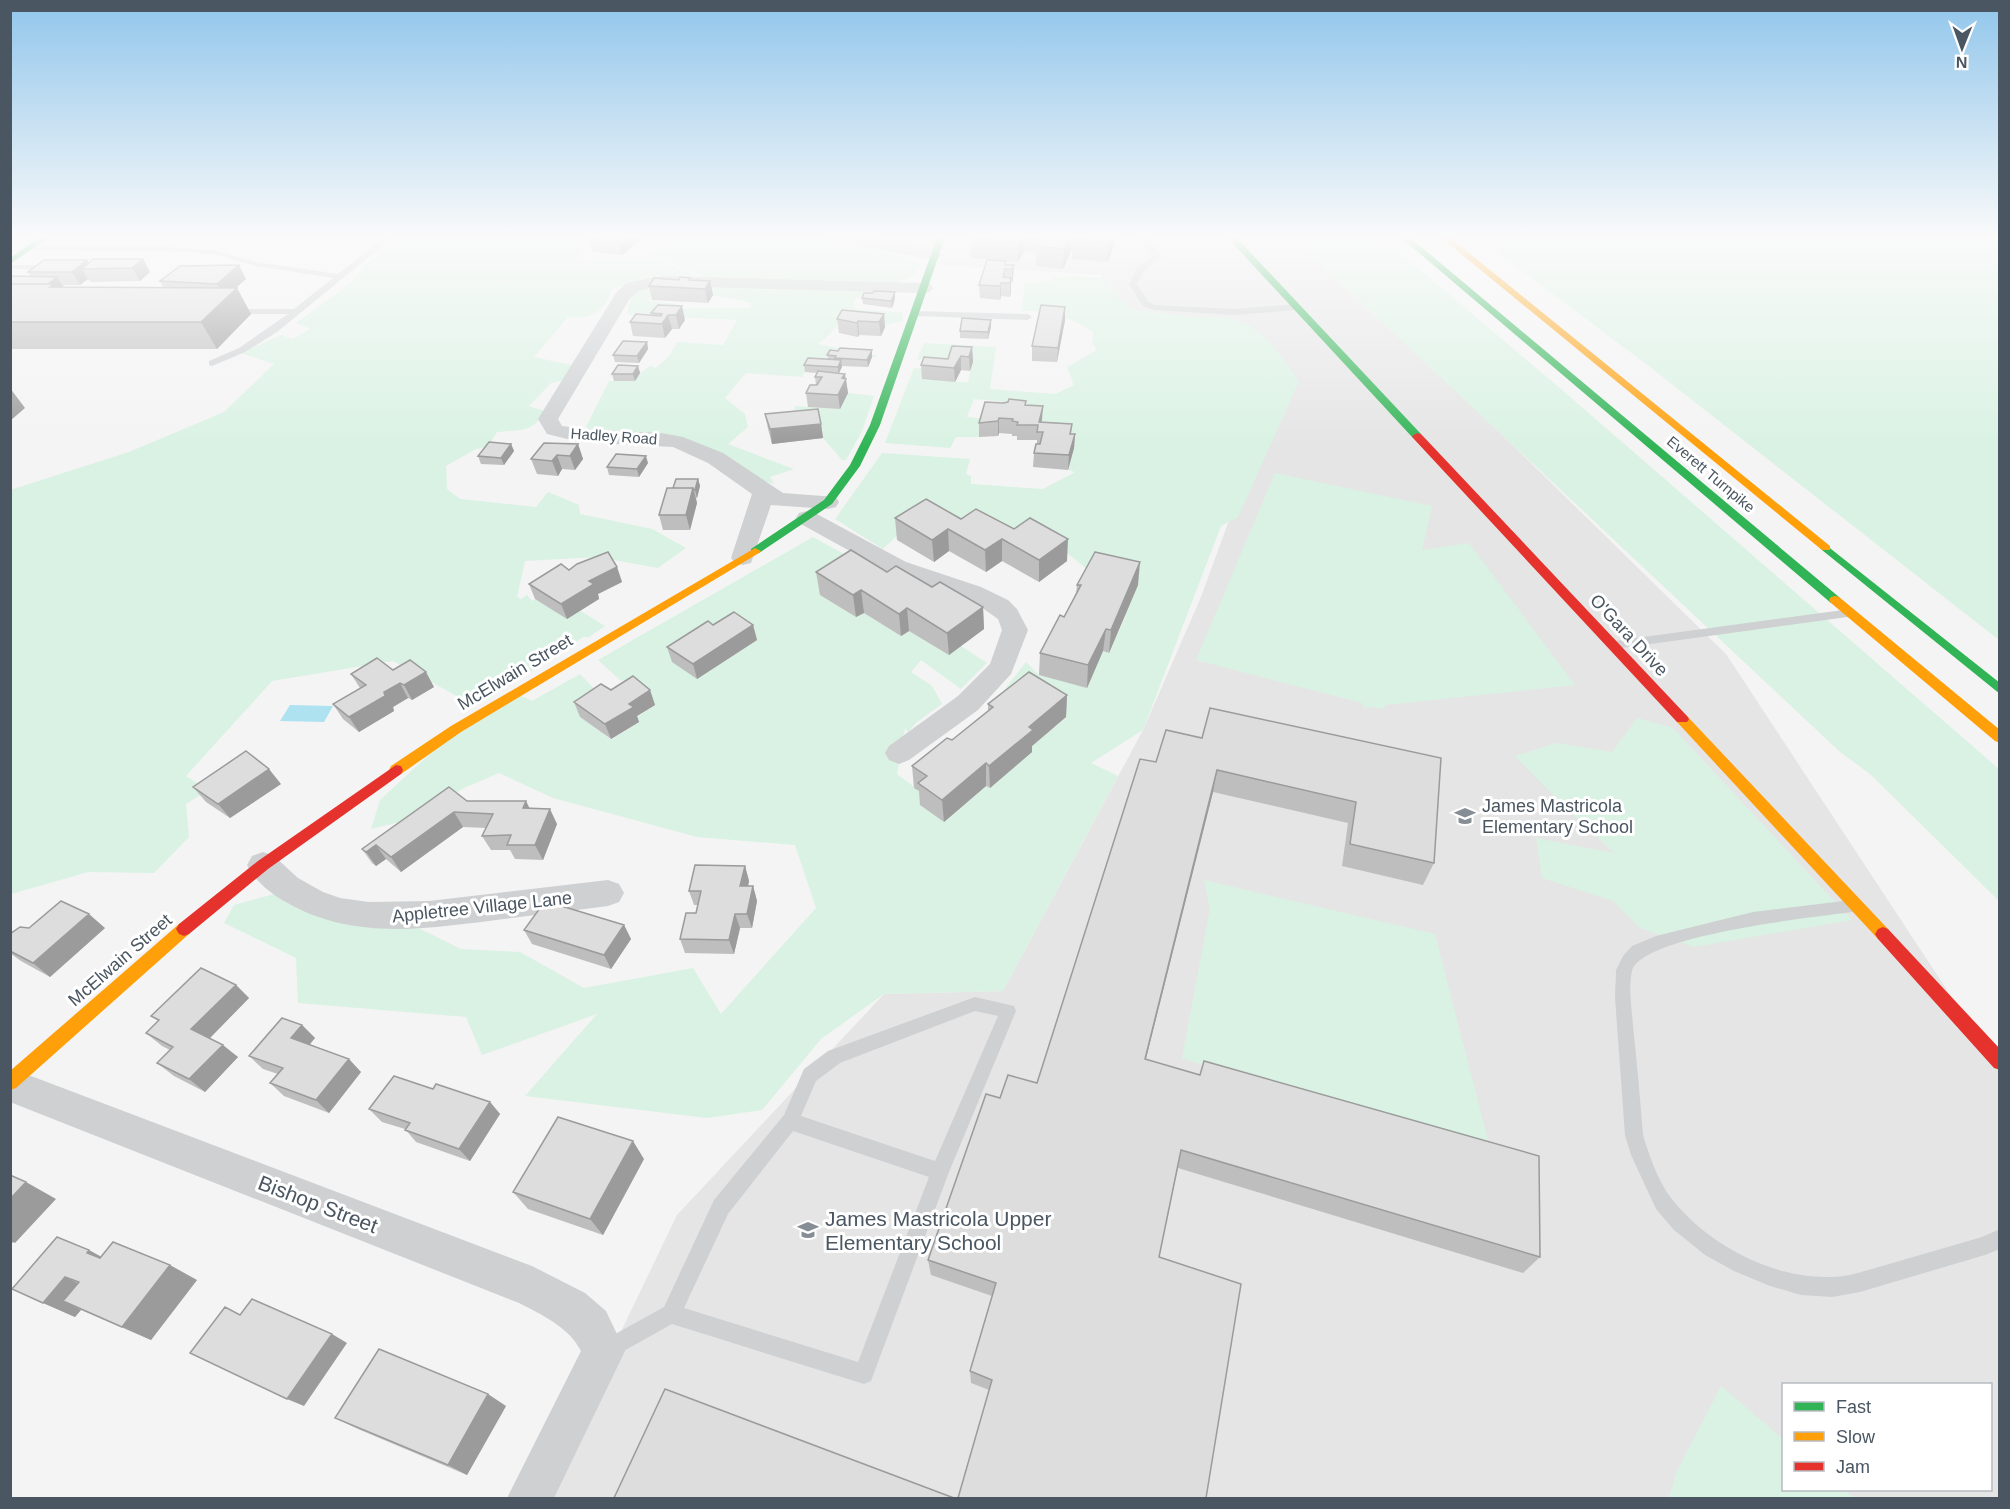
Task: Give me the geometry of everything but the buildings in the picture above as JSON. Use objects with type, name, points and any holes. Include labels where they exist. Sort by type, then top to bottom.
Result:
[{"type":"main road","name":"McElwain Street","points":[[10,1083],[161,947],[342,807],[456,729],[743,558],[807,518],[828,502],[849,476],[866,447],[884,405],[918,305]]},
{"type":"main road","name":"O'Gara Drive","points":[[1294,305],[1614,645],[2000,1062]]},
{"type":"main road","name":"Everett Turnpike","points":[[1486,305],[2000,738]]},
{"type":"main road","name":"Everett Turnpike","points":[[1528,305],[2000,690]]},
{"type":"street","name":"Hadley Road","points":[[618,305],[548,419],[554,430],[573,436],[664,439],[703,450],[778,500],[828,502]]},
{"type":"street","points":[[743,558],[764,492]]},
{"type":"street","points":[[807,518],[896,566],[987,600],[1007,613],[1015,630],[1002,668],[968,703],[899,753]]},
{"type":"street","name":"Appletree Village Lane","points":[[263,866],[289,890],[315,905],[345,914],[374,916],[435,914],[608,894]]},
{"type":"street","name":"Bishop Street","points":[[10,1083],[532,1287],[570,1308],[591,1326],[604,1351]]},
{"type":"street","points":[[530,1498],[604,1351]]},
{"type":"lane","points":[[212,363],[242,350],[274,330],[304,305]]},
{"type":"lane","points":[[1150,305],[1219,311],[1296,308]]},
{"type":"lane","points":[[224,311],[296,312]]},
{"type":"lane","points":[[916,313],[1028,317]]},
{"type":"lane","points":[[1614,645],[1851,613]]},
{"type":"lane","points":[[1857,906],[1753,918],[1656,943],[1638,951],[1629,961],[1624,970],[1623,998],[1634,1135],[1640,1155],[1663,1202],[1689,1229],[1712,1248],[1741,1264],[1801,1285],[1832,1287],[1860,1282],[1985,1246],[2000,1238]]},
{"type":"lane","points":[[604,1351],[671,1314],[721,1207],[790,1120],[810,1075],[834,1057],[975,1004],[1008,1011],[940,1172],[864,1374],[671,1314]]},
{"type":"lane","points":[[790,1120],[940,1172]]},
{"type":"shaded area","name":"James Mastricola Elementary School","points":[[1098,305],[1370,305],[1726,654],[1999,1069],[1999,1498],[541,1498],[677,1215],[884,994],[1003,991],[1143,730],[1201,597],[1280,381],[1096,317]]},
{"type":"green space","points":[[320,305],[604,305],[590,316],[568,317],[534,357],[571,365],[564,380],[551,383],[529,406],[545,411],[536,423],[525,429],[497,432],[488,447],[476,449],[446,466],[447,489],[460,499],[536,507],[548,492],[579,505],[580,514],[652,529],[686,548],[658,568],[597,557],[525,561],[517,597],[521,599],[527,595],[532,601],[537,598],[581,611],[605,626],[589,637],[583,637],[487,700],[466,701],[393,661],[272,681],[186,776],[208,790],[186,804],[189,837],[154,873],[88,872],[11,894],[10,490],[129,452],[224,412],[274,364],[241,353],[281,335],[292,339],[311,329],[296,323]]},
{"type":"green space","points":[[628,305],[751,308],[751,305],[853,305],[859,310],[902,312],[903,321],[884,325],[840,323],[817,344],[876,355],[875,357],[826,356],[822,366],[809,365],[802,377],[746,373],[725,398],[745,414],[748,427],[728,444],[794,469],[770,477],[774,484],[754,478],[734,460],[705,447],[595,432],[586,427],[609,381],[635,381],[640,373],[650,366],[656,368],[670,355],[677,342],[723,345],[737,320],[628,315]]},
{"type":"green space","points":[[1022,305],[1127,305],[1130,309],[1191,317],[1226,317],[1251,326],[1271,343],[1299,381],[1238,517],[1221,526],[1143,730],[1091,763],[1118,776],[1003,991],[884,994],[821,1039],[762,1110],[707,1118],[525,1096],[597,1014],[482,1055],[466,1017],[298,1003],[296,958],[224,923],[234,905],[289,890],[396,917],[461,949],[520,952],[584,988],[693,968],[721,1014],[816,908],[795,845],[697,837],[553,798],[499,773],[464,788],[412,819],[371,829],[380,800],[457,729],[515,693],[532,701],[580,674],[602,697],[581,717],[611,740],[639,722],[634,719],[655,705],[623,680],[621,681],[598,660],[813,537],[862,564],[821,595],[856,617],[864,613],[901,636],[909,631],[961,646],[987,663],[961,689],[921,660],[911,672],[932,686],[942,704],[917,722],[908,732],[905,728],[897,774],[929,798],[944,822],[986,786],[990,788],[1032,752],[1028,749],[1066,718],[1028,694],[1004,690],[1026,662],[1039,675],[1103,651],[1109,653],[1126,616],[1093,574],[1071,556],[1032,531],[926,517],[906,527],[883,549],[835,519],[882,453],[970,459],[966,474],[971,476],[971,484],[1043,489],[1075,472],[1068,470],[1074,448],[1038,436],[1008,402],[974,399],[967,417],[985,419],[979,437],[956,437],[950,448],[885,443],[914,368],[939,369],[955,382],[968,382],[972,362],[924,358],[917,360],[924,343],[996,347],[990,389],[1055,394],[1074,385],[1067,367],[1097,350],[1092,342],[1094,333],[1059,316],[1040,311],[1021,311]]},
{"type":"green space","points":[[1364,305],[1462,305],[1999,769],[1999,901],[1870,774],[1840,752]]},
{"type":"green space","points":[[1568,305],[1999,305],[1999,640]]},
{"type":"green space","points":[[848,393],[874,396],[862,431],[846,460],[842,460],[823,438],[820,423],[794,413],[795,406],[840,409]]},
{"type":"green space","points":[[1275,473],[1432,506],[1422,550],[1469,543],[1575,685],[1385,705],[1384,709],[1364,708],[1362,703],[1196,660]]},
{"type":"green space","points":[[1637,718],[1673,728],[1852,920],[1694,947],[1640,928],[1613,901],[1542,878],[1536,838],[1614,853],[1515,756],[1556,743],[1612,752]]},
{"type":"green space","points":[[1204,880],[1435,934],[1491,1152],[1382,1129],[1182,1058],[1210,909]]},
{"type":"green space","points":[[1721,1386],[1782,1438],[1782,1491],[1845,1491],[1855,1498],[1669,1498],[1677,1471]]},
{"type":"water","points":[[290,705],[333,706],[324,722],[280,721]]},
{"type":"traffic: fast","points":[[755,551],[828,502],[855,466],[875,425],[917,305]]},
{"type":"traffic: fast","points":[[1295,305],[1417,436]]},
{"type":"traffic: fast","points":[[1486,305],[1835,600]]},
{"type":"traffic: fast","points":[[1826,548],[2000,690]]},
{"type":"traffic: slow","points":[[1528,305],[1826,548]]},
{"type":"traffic: slow","points":[[396,770],[456,729],[755,551]]},
{"type":"traffic: slow","points":[[1835,600],[2000,738]]},
{"type":"traffic: slow","points":[[1682,719],[1883,934]]},
{"type":"traffic: slow","points":[[10,1082],[184,929]]},
{"type":"traffic: jam","points":[[1417,436],[1682,719]]},
{"type":"traffic: jam","points":[[184,929],[263,865],[396,770]]},
{"type":"traffic: jam","points":[[1883,934],[2000,1062]]},
{"type":"place","name":"James Mastricola Elementary School","points":[[1465,816]]},
{"type":"place","name":"James Mastricola Upper Elementary School","points":[[808,1230]]}]
